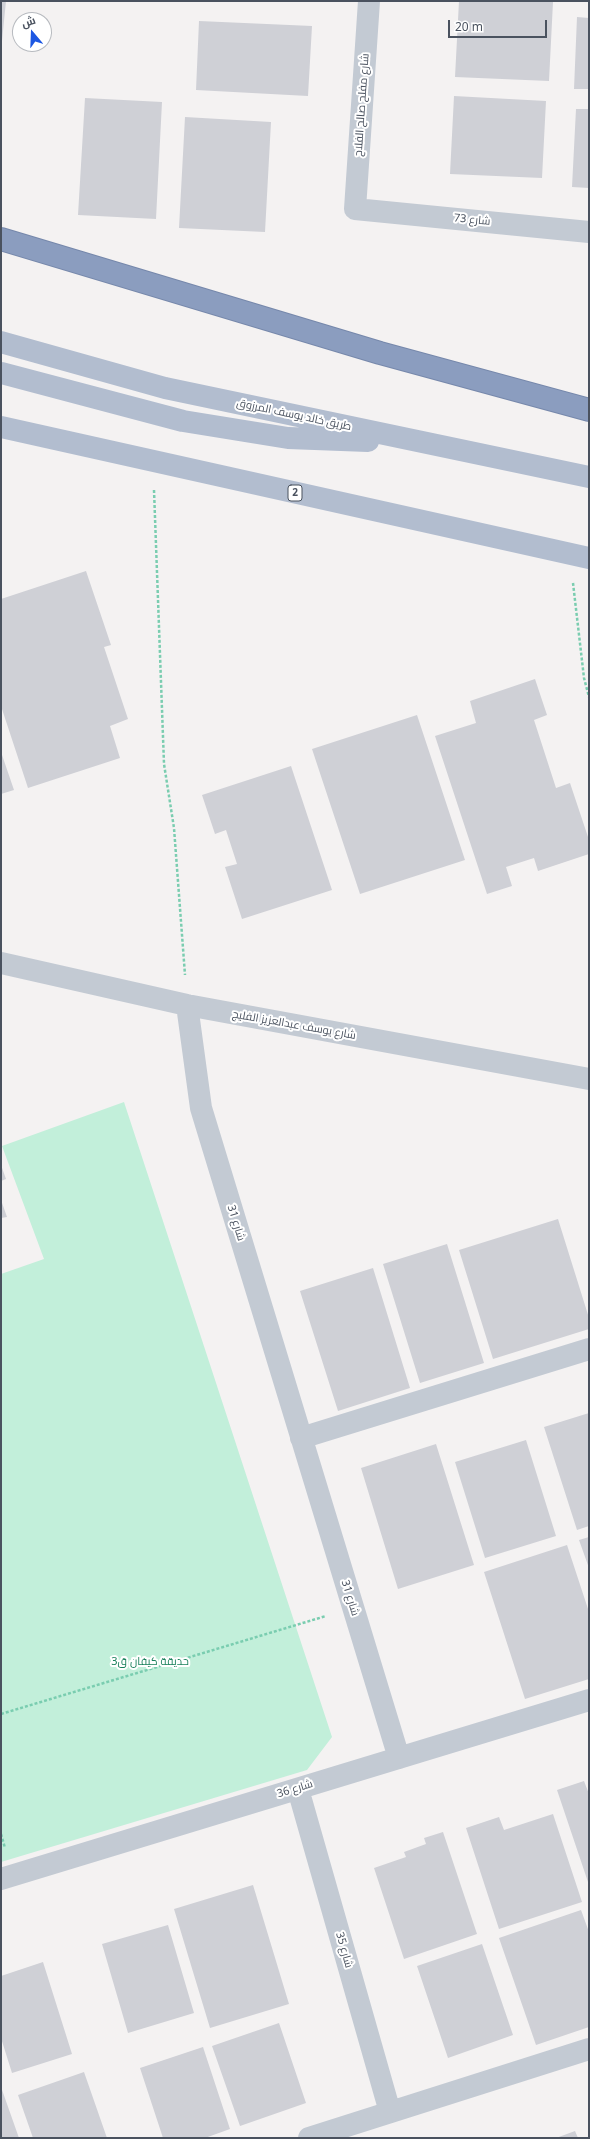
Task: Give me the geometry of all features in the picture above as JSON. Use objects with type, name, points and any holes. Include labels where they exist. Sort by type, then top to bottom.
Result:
[{"type":"highway","points":[[1,239],[380,353],[589,410]]},
{"type":"main road","name":"طريق خالد يوسف المرزوق","points":[[1,342],[165,388],[589,477]]},
{"type":"main road","points":[[1,374],[183,421],[288,438],[431,444]]},
{"type":"main road","name":"2","points":[[1,427],[580,557]]},
{"type":"street","name":"شارع مفلح صالح الفلاح","points":[[355,208],[369,1]]},
{"type":"street","name":"شارع 73","points":[[355,208],[589,232]]},
{"type":"street","name":"شارع يوسف عبدالعزيز الفليج","points":[[1,963],[187,1005],[589,1079]]},
{"type":"street","name":"شارع 31","points":[[187,1005],[200,1108],[399,1758]]},
{"type":"street","points":[[302,1438],[589,1349]]},
{"type":"street","name":"شارع 36","points":[[1,1879],[589,1700]]},
{"type":"street","name":"شارع 35","points":[[298,1789],[390,2112]]},
{"type":"street","points":[[309,2138],[589,2049]]},
{"type":"path","points":[[152,461],[164,764],[174,828],[187,1005]]},
{"type":"path","points":[[580,557],[584,678],[589,697]]},
{"type":"path","points":[[1,1714],[353,1608]]},
{"type":"green space","name":"حديقة كيفان ق3","points":[[124,1102],[332,1737],[307,1770],[1,1862],[1,1274],[44,1259],[2,1146]]},
{"type":"building","points":[[1,1],[6,1],[2,41],[1,41]]},
{"type":"building","points":[[459,1],[553,2],[549,81],[455,77]]},
{"type":"building","points":[[577,17],[589,18],[589,89],[574,89]]},
{"type":"building","points":[[199,21],[312,26],[308,96],[196,90]]},
{"type":"building","points":[[454,96],[546,101],[542,178],[450,174]]},
{"type":"building","points":[[85,98],[162,102],[156,219],[78,215]]},
{"type":"building","points":[[576,109],[589,109],[589,188],[572,187]]},
{"type":"building","points":[[185,117],[271,122],[265,232],[179,228]]},
{"type":"building","points":[[86,571],[111,645],[104,647],[128,719],[110,726],[120,758],[28,788],[1,706],[1,599]]},
{"type":"building","points":[[535,679],[547,715],[534,720],[556,788],[570,783],[589,840],[589,854],[538,871],[534,858],[506,867],[512,886],[487,894],[435,736],[476,723],[470,701]]},
{"type":"building","points":[[417,715],[465,860],[360,894],[312,749]]},
{"type":"building","points":[[1,752],[14,790],[1,794]]},
{"type":"building","points":[[291,766],[332,890],[242,919],[225,867],[237,864],[226,830],[215,834],[202,795]]},
{"type":"building","points":[[1,1165],[6,1179],[1,1181]]},
{"type":"building","points":[[1,1200],[7,1217],[1,1218]]},
{"type":"building","points":[[558,1219],[589,1318],[589,1329],[493,1359],[459,1250]]},
{"type":"building","points":[[447,1244],[484,1363],[420,1383],[383,1264]]},
{"type":"building","points":[[373,1268],[410,1388],[338,1411],[300,1291]]},
{"type":"building","points":[[589,1413],[589,1526],[577,1530],[544,1427]]},
{"type":"building","points":[[526,1440],[556,1536],[485,1558],[455,1462]]},
{"type":"building","points":[[436,1444],[474,1565],[398,1589],[361,1468]]},
{"type":"building","points":[[589,1537],[589,1568],[579,1540]]},
{"type":"building","points":[[567,1545],[589,1612],[589,1679],[525,1699],[484,1572]]},
{"type":"building","points":[[584,1781],[589,1794],[589,1885],[557,1790]]},
{"type":"building","points":[[553,1814],[582,1902],[499,1929],[466,1828],[499,1817],[504,1830]]},
{"type":"building","points":[[443,1832],[477,1934],[404,1959],[374,1868],[406,1857],[404,1852],[426,1844],[424,1838]]},
{"type":"building","points":[[253,1885],[289,2004],[210,2028],[174,1909]]},
{"type":"building","points":[[581,1910],[589,1932],[589,2027],[536,2045],[499,1938]]},
{"type":"building","points":[[168,1925],[194,2013],[128,2033],[102,1944]]},
{"type":"building","points":[[482,1944],[513,2035],[448,2058],[417,1966]]},
{"type":"building","points":[[43,1962],[72,2054],[12,2073],[1,2038],[1,1976]]},
{"type":"building","points":[[279,2023],[306,2103],[240,2126],[212,2046]]},
{"type":"building","points":[[203,2047],[230,2129],[205,2138],[163,2138],[140,2068]]},
{"type":"building","points":[[84,2072],[107,2138],[33,2138],[18,2095]]},
{"type":"building","points":[[1,2087],[19,2138],[1,2138]]},
{"type":"building","points":[[575,2131],[578,2138],[556,2138]]}]
